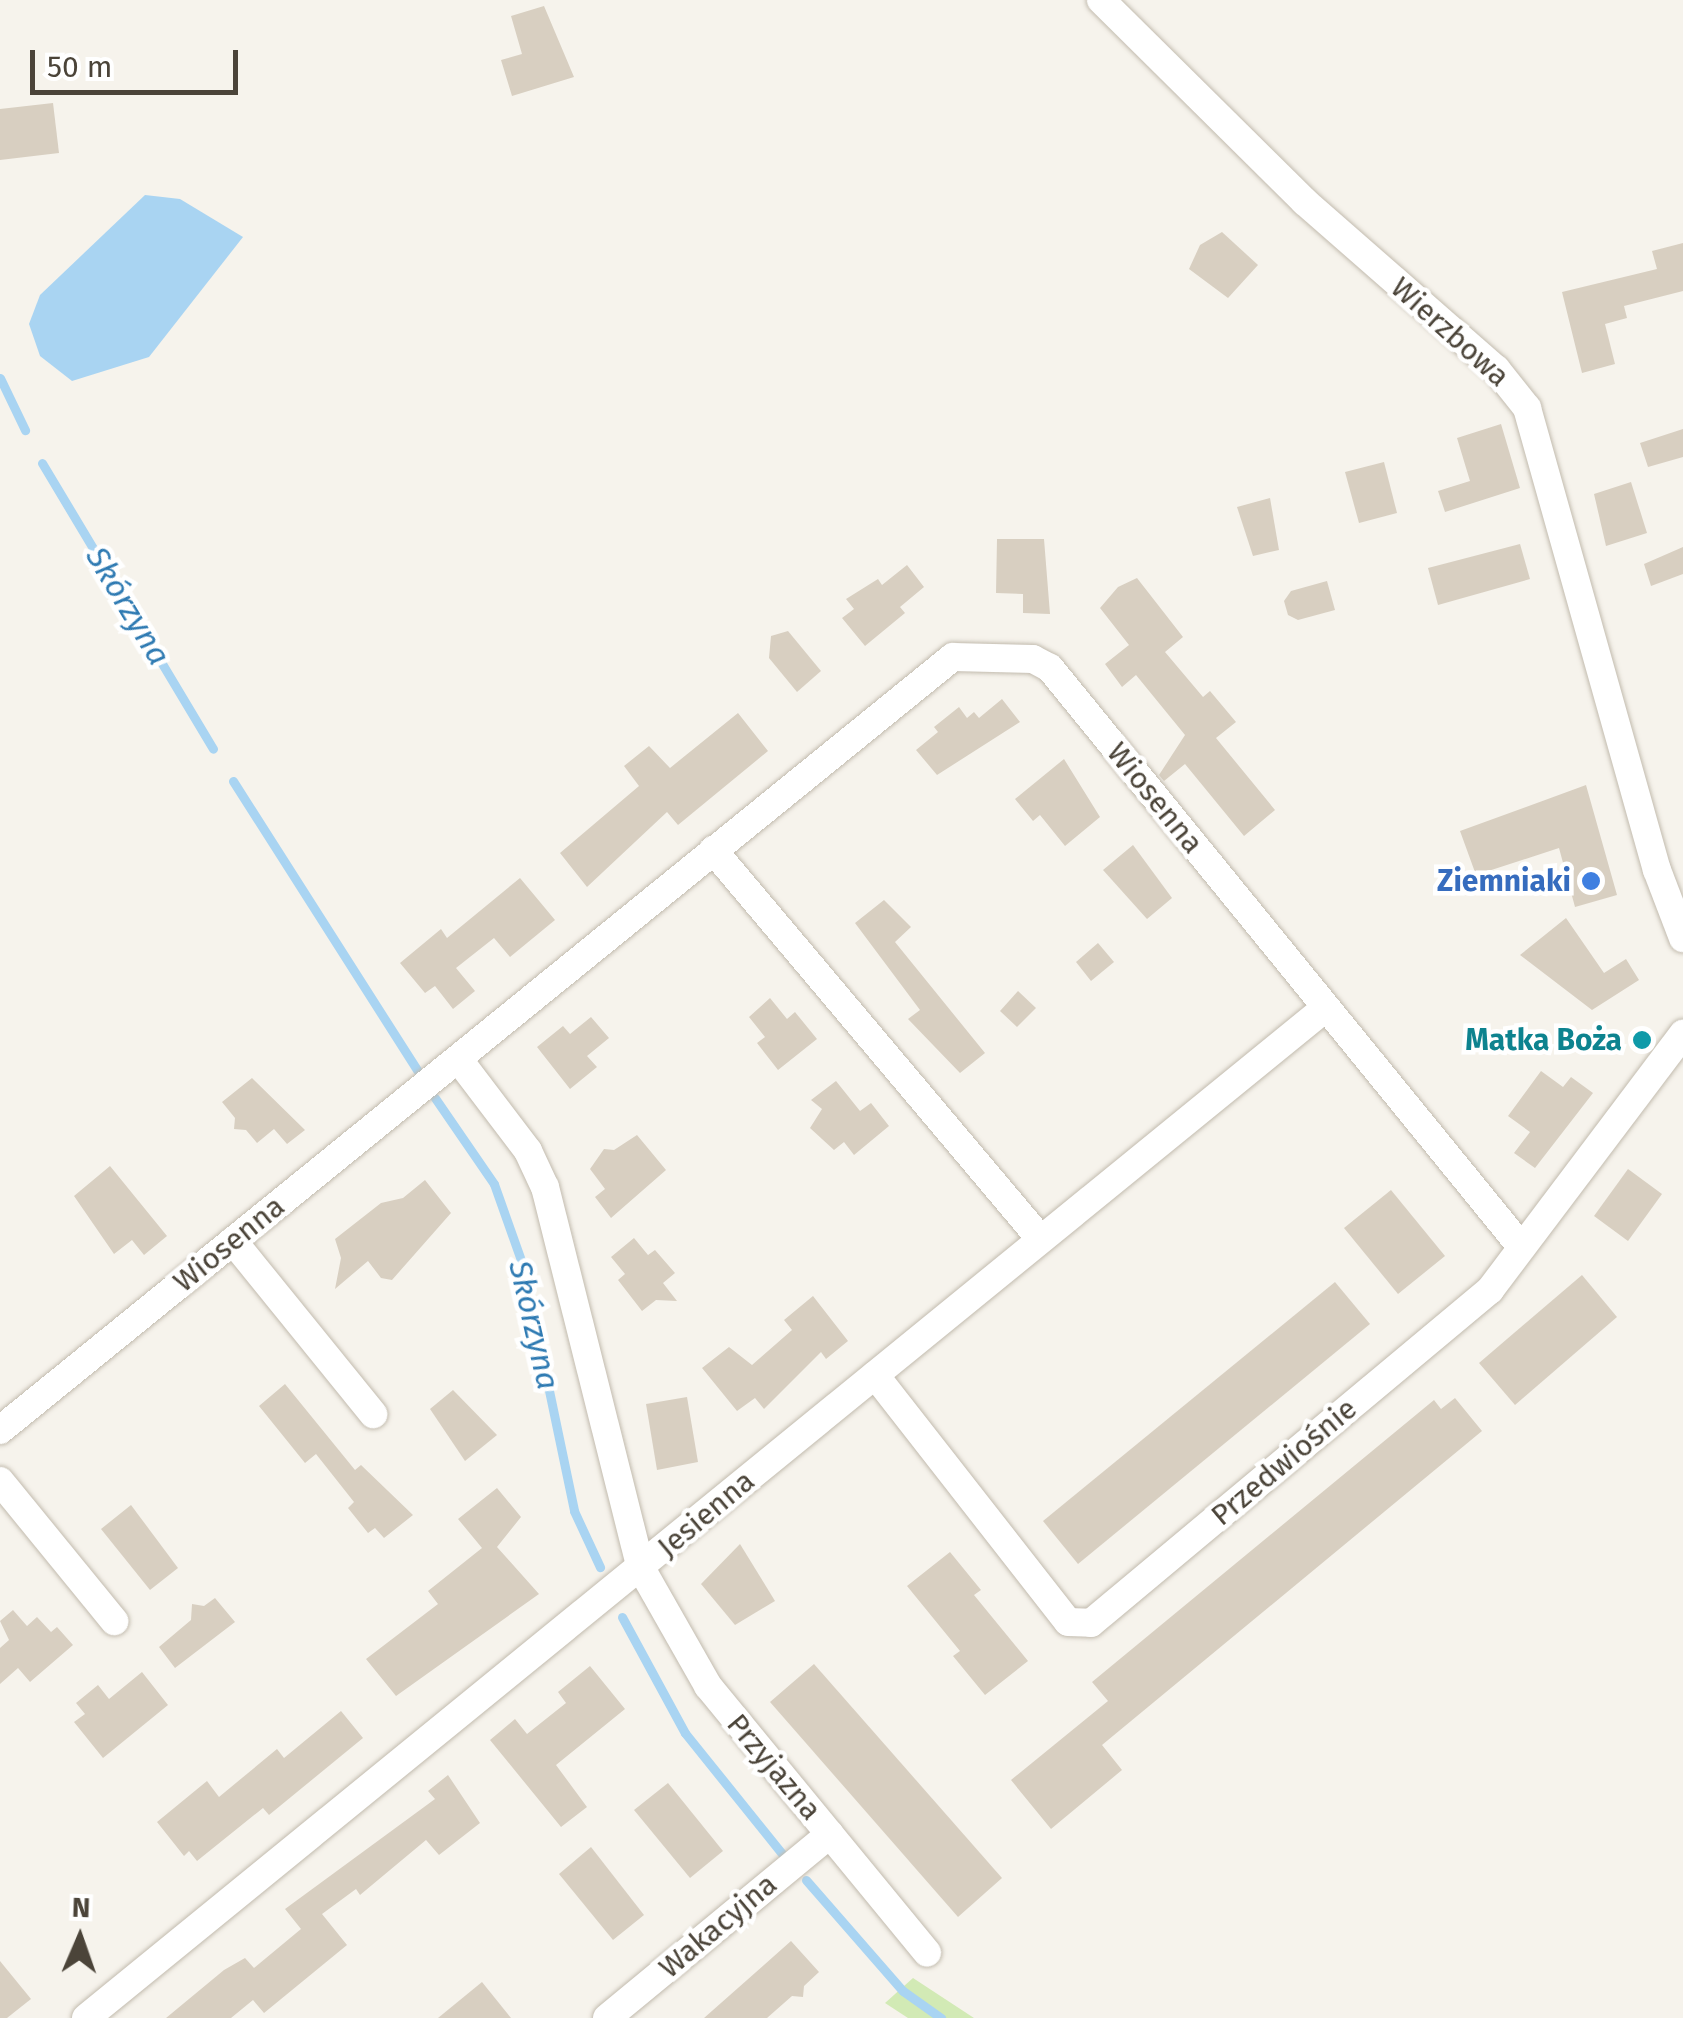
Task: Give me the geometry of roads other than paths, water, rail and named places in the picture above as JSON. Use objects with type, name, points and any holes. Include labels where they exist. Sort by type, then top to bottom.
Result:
[{"type":"street","name":"Wierzbowa","points":[[1102,0],[1305,202],[1496,370],[1527,408],[1658,870],[1683,938]]},
{"type":"street","name":"Wiosenna","points":[[0,1430],[460,1060],[936,664],[953,657],[1033,659],[1050,668],[1519,1244]]},
{"type":"street","points":[[713,850],[1038,1236]]},
{"type":"street","name":"Jesienna","points":[[86,2018],[640,1568],[1038,1236],[1324,1009]]},
{"type":"street","name":"Przedwiośnie","points":[[874,1375],[1068,1622],[1091,1623],[1490,1290],[1519,1244],[1683,1034]]},
{"type":"street","points":[[460,1060],[528,1151],[544,1187],[640,1568]]},
{"type":"street","points":[[233,1241],[373,1414]]},
{"type":"street","points":[[0,1481],[114,1621]]},
{"type":"street","name":"Przyjazna","points":[[640,1568],[708,1686],[927,1952]]},
{"type":"street","name":"Wakacyjna","points":[[607,2018],[830,1834]]},
{"type":"water","points":[[145,195],[180,199],[243,237],[149,357],[72,381],[40,356],[29,324],[40,295]]},
{"type":"waterway","name":"Skórzyna","points":[[0,378],[25,430]]},
{"type":"waterway","name":"Skórzyna","points":[[42,463],[213,749]]},
{"type":"waterway","name":"Skórzyna","points":[[233,781],[417,1070]]},
{"type":"waterway","name":"Skórzyna","points":[[435,1098],[494,1184],[523,1266],[574,1511],[600,1567]]},
{"type":"waterway","name":"Skórzyna","points":[[622,1617],[685,1733],[784,1856]]},
{"type":"waterway","name":"Skórzyna","points":[[806,1880],[903,1991],[941,2018]]},
{"type":"place","name":"Ziemniaki","points":[[1591,881]]},
{"type":"place","name":"Matka Boża","points":[[1642,1040]]}]
